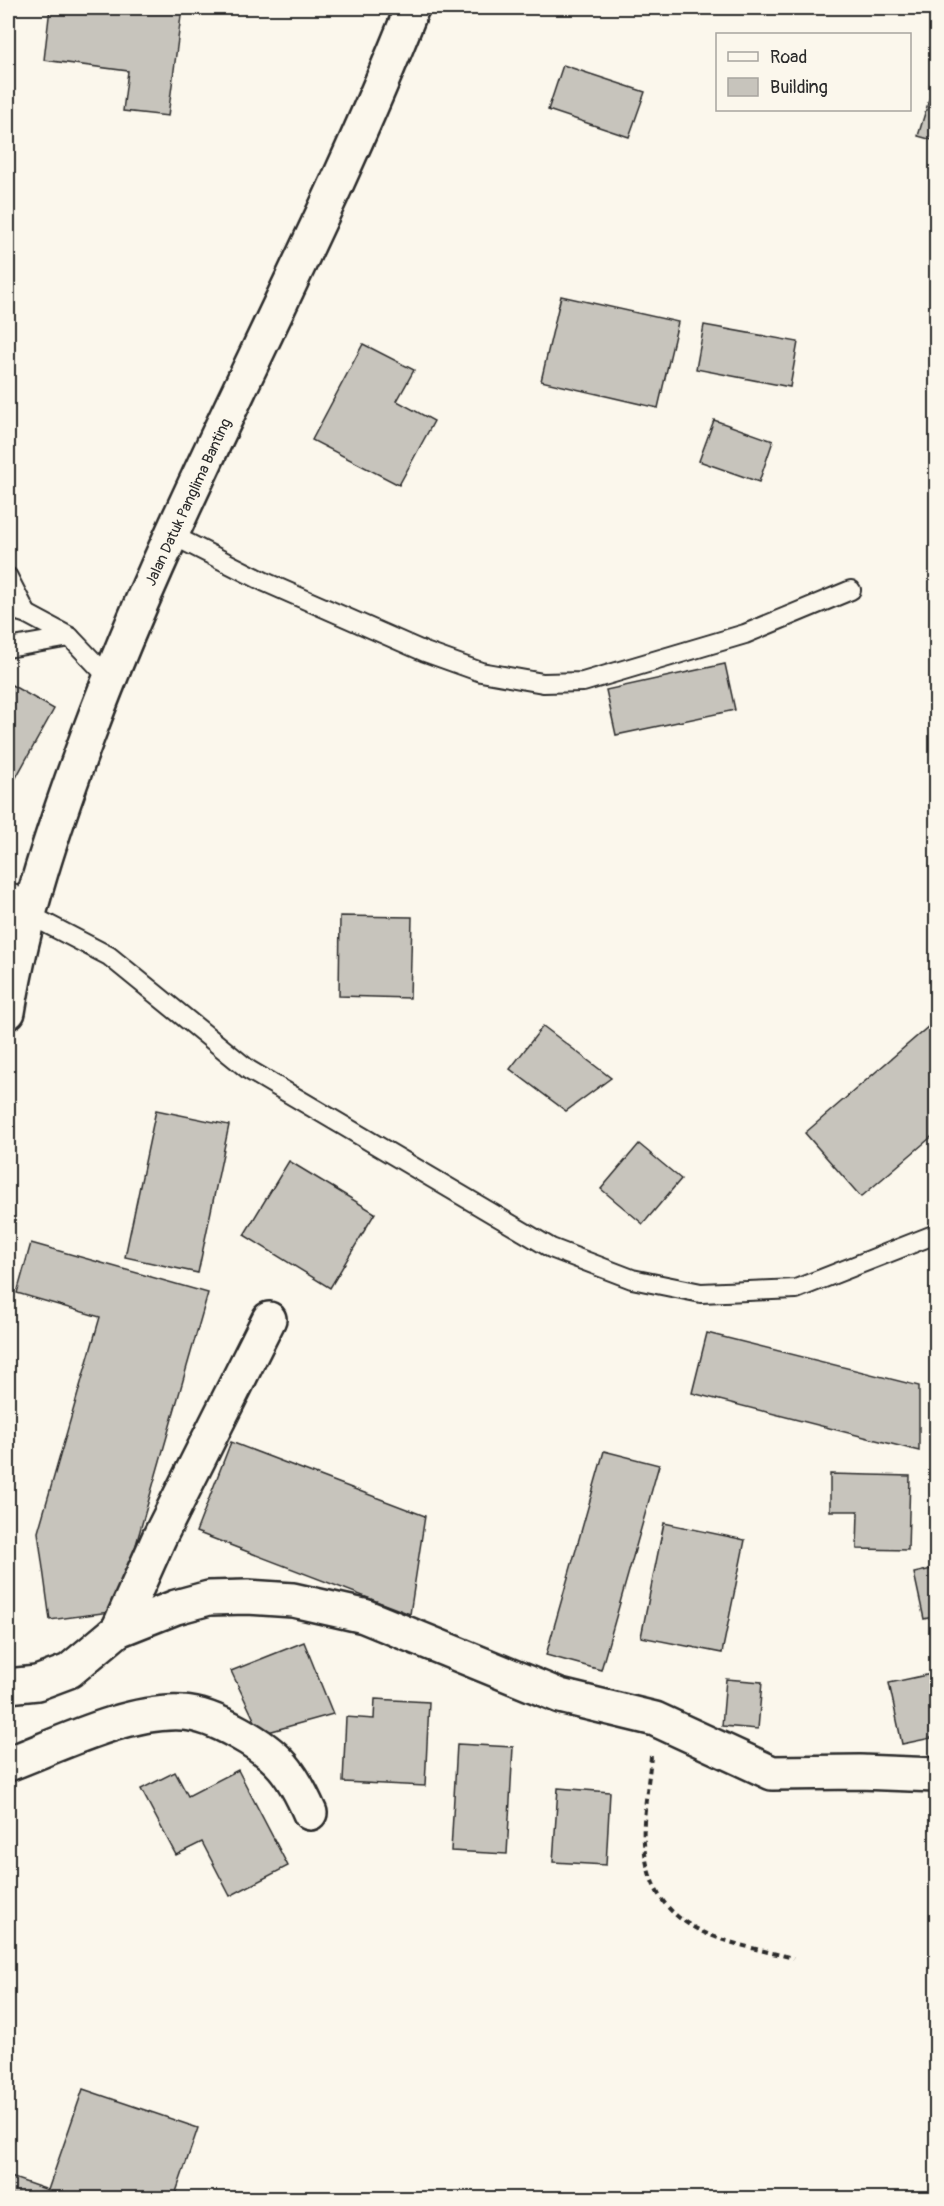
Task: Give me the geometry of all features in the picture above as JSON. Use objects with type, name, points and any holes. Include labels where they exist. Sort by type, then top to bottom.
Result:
[{"type":"street","name":"Jalan Datuk Panglima Banting","points":[[8,1012],[18,907],[68,789],[109,678],[170,534],[281,304],[382,83],[412,8]]},
{"type":"street","points":[[118,1630],[159,1538],[269,1319]]},
{"type":"street","points":[[8,1686],[37,1683],[69,1671],[118,1630],[176,1607],[209,1598],[247,1597],[293,1600],[364,1616],[560,1696],[655,1719],[772,1773],[860,1772],[936,1775]]},
{"type":"street","points":[[8,1764],[127,1719],[158,1713],[185,1713],[224,1724],[265,1747],[296,1781],[310,1813]]},
{"type":"lane","points":[[170,534],[265,582],[425,652],[481,672],[543,683],[583,682],[745,634],[851,590]]},
{"type":"lane","points":[[8,577],[27,614]]},
{"type":"lane","points":[[8,608],[27,614],[70,637],[109,678]]},
{"type":"lane","points":[[8,648],[70,637]]},
{"type":"lane","points":[[18,907],[109,956],[249,1070],[551,1248],[632,1279],[701,1293],[796,1289],[936,1234]]},
{"type":"path","points":[[655,1719],[644,1842],[650,1879],[666,1906],[684,1923],[716,1938],[792,1958]]},
{"type":"building","points":[[50,8],[182,8],[168,116],[123,111],[128,71],[44,60]]},
{"type":"building","points":[[563,65],[645,92],[629,137],[548,110]]},
{"type":"building","points":[[936,77],[936,141],[918,136]]},
{"type":"building","points":[[561,296],[678,322],[658,408],[541,381]]},
{"type":"building","points":[[704,325],[798,342],[790,387],[696,369]]},
{"type":"building","points":[[363,344],[414,370],[397,401],[434,421],[399,485],[312,440]]},
{"type":"building","points":[[714,420],[773,441],[759,482],[699,461]]},
{"type":"building","points":[[725,664],[735,710],[616,735],[606,690]]},
{"type":"building","points":[[8,683],[54,709],[8,792]]},
{"type":"building","points":[[340,916],[412,917],[410,998],[339,996]]},
{"type":"building","points":[[936,1020],[936,1133],[861,1197],[805,1133]]},
{"type":"building","points":[[543,1026],[611,1078],[566,1111],[510,1069]]},
{"type":"building","points":[[156,1110],[229,1125],[198,1273],[125,1257]]},
{"type":"building","points":[[639,1144],[681,1179],[643,1224],[601,1189]]},
{"type":"building","points":[[289,1161],[375,1213],[330,1288],[244,1235]]},
{"type":"building","points":[[31,1243],[208,1293],[117,1611],[50,1620],[38,1532],[100,1317],[17,1293]]},
{"type":"building","points":[[707,1333],[919,1386],[919,1451],[692,1393]]},
{"type":"building","points":[[231,1442],[425,1516],[410,1614],[196,1532]]},
{"type":"building","points":[[604,1451],[659,1465],[601,1670],[546,1655]]},
{"type":"building","points":[[830,1474],[910,1476],[908,1550],[857,1549],[858,1511],[830,1511]]},
{"type":"building","points":[[664,1523],[745,1540],[722,1653],[641,1637]]},
{"type":"building","points":[[936,1568],[936,1616],[924,1619],[914,1573]]},
{"type":"building","points":[[304,1642],[333,1714],[261,1734],[231,1671]]},
{"type":"building","points":[[936,1673],[936,1737],[902,1744],[889,1683]]},
{"type":"building","points":[[726,1679],[762,1682],[758,1729],[722,1726]]},
{"type":"building","points":[[375,1699],[429,1702],[425,1786],[343,1782],[346,1717],[374,1719]]},
{"type":"building","points":[[457,1744],[513,1747],[507,1854],[451,1851]]},
{"type":"building","points":[[238,1770],[288,1866],[230,1896],[202,1842],[176,1855],[141,1789],[175,1772],[188,1796]]},
{"type":"building","points":[[558,1788],[610,1792],[606,1865],[553,1862]]},
{"type":"building","points":[[83,2089],[198,2128],[174,2198],[8,2198],[8,2176],[48,2190]]}]
